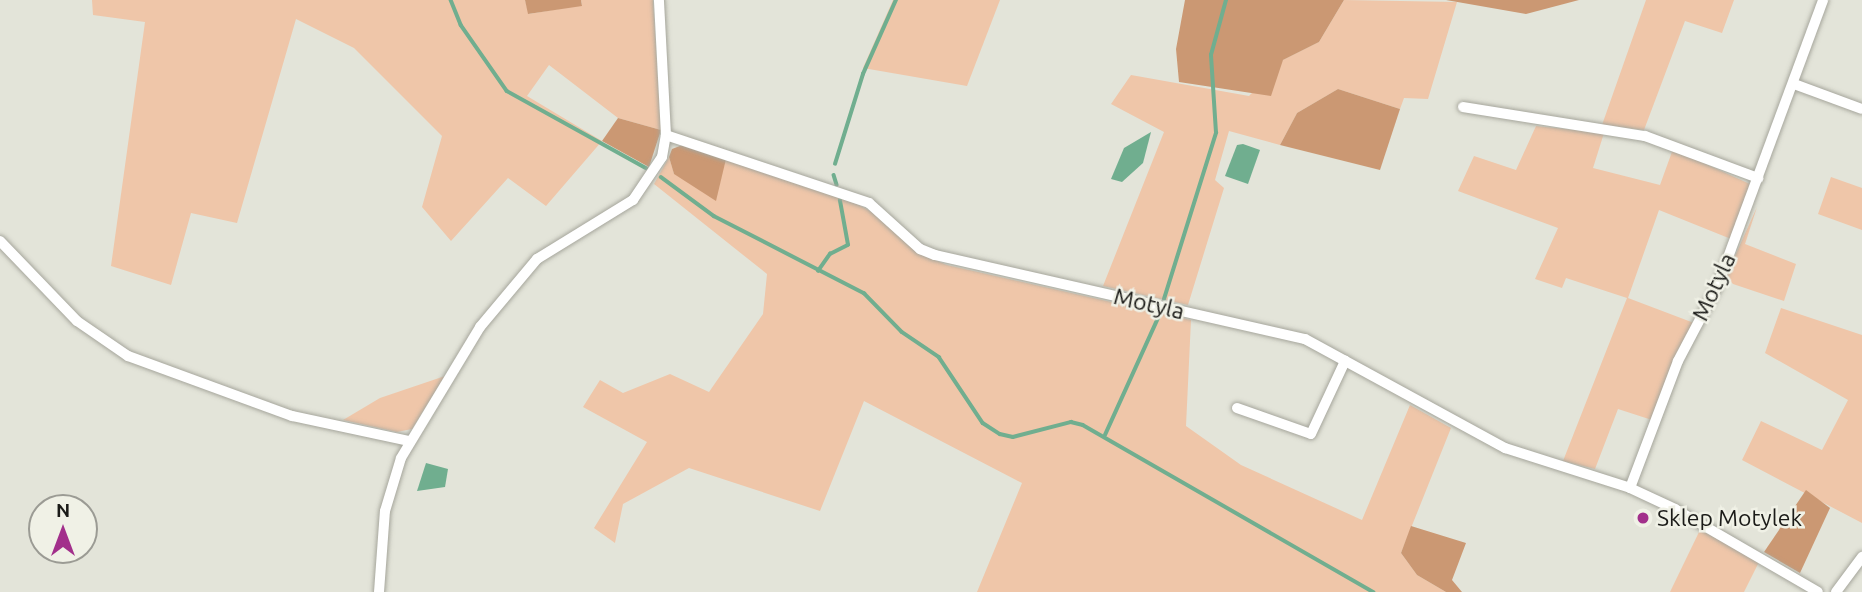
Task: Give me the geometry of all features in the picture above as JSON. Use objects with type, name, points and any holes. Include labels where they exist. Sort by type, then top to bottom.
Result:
[{"type":"street","points":[[379,592],[385,512],[409,441],[480,327],[537,259],[633,200],[662,157],[666,135],[659,0]]},
{"type":"street","name":"Motyla","points":[[1630,488],[1758,178],[1823,0]]},
{"type":"street","points":[[1794,84],[1862,109]]},
{"type":"street","points":[[1463,107],[1645,136],[1758,178]]},
{"type":"street","name":"Motyla","points":[[666,135],[869,203],[920,249],[934,255],[1305,338],[1505,448],[1630,488],[1818,592]]},
{"type":"street","points":[[0,241],[77,321],[128,356],[292,416],[409,441]]},
{"type":"street","points":[[1237,408],[1311,434],[1345,361]]},
{"type":"street","points":[[1836,592],[1862,557]]},
{"type":"shaded area","points":[[92,0],[525,0],[529,14],[582,5],[581,0],[653,0],[661,130],[618,118],[549,65],[527,96],[602,141],[546,206],[508,178],[451,241],[422,207],[442,136],[354,48],[296,19],[237,223],[191,213],[171,285],[111,266],[145,22],[93,15]]},
{"type":"shaded area","points":[[525,0],[581,0],[582,6],[528,14]]},
{"type":"shaded area","points":[[893,0],[1000,0],[967,86],[863,68]]},
{"type":"shaded area","points":[[1185,0],[1344,0],[1319,42],[1283,60],[1271,96],[1179,82],[1176,49]]},
{"type":"shaded area","points":[[1344,0],[1457,2],[1428,99],[1404,98],[1400,109],[1338,89],[1297,113],[1280,145],[1229,131],[1215,180],[1224,188],[1188,305],[1103,286],[1164,132],[1111,104],[1131,75],[1249,96],[1283,60],[1319,42]]},
{"type":"shaded area","points":[[1446,0],[1579,0],[1526,14]]},
{"type":"shaded area","points":[[1646,0],[1734,0],[1722,33],[1685,21],[1644,130],[1602,125]]},
{"type":"shaded area","points":[[1338,89],[1400,109],[1380,170],[1280,145],[1297,113]]},
{"type":"shaded area","points":[[618,118],[661,130],[649,167],[602,141]]},
{"type":"shaded area","points":[[1536,126],[1604,133],[1593,168],[1660,185],[1673,149],[1752,185],[1731,239],[1659,210],[1628,298],[1694,323],[1652,420],[1618,409],[1595,469],[1563,461],[1627,298],[1566,278],[1562,288],[1535,279],[1558,228],[1458,191],[1474,156],[1516,170]]},
{"type":"shaded area","points":[[1151,132],[1143,163],[1122,182],[1111,179],[1124,148]]},
{"type":"shaded area","points":[[685,144],[726,159],[716,201],[674,174],[669,157],[672,149]]},
{"type":"shaded area","points":[[1243,144],[1260,150],[1248,184],[1225,176],[1237,145]]},
{"type":"shaded area","points":[[669,157],[674,174],[726,159],[857,204],[883,218],[918,253],[947,265],[1191,320],[1186,426],[1241,465],[1362,520],[1410,405],[1451,428],[1401,553],[1417,575],[1446,592],[977,592],[1022,483],[864,401],[820,511],[689,468],[623,504],[615,543],[594,528],[647,442],[583,407],[600,380],[623,393],[670,374],[709,392],[763,314],[767,274],[654,184]]},
{"type":"shaded area","points":[[1831,177],[1862,188],[1862,230],[1818,214]]},
{"type":"shaded area","points":[[1757,207],[1745,244],[1796,264],[1784,301],[1733,284],[1726,276]]},
{"type":"shaded area","points":[[1781,308],[1862,335],[1862,523],[1742,460],[1761,421],[1822,450],[1848,400],[1765,353]]},
{"type":"shaded area","points":[[445,376],[412,429],[397,432],[343,420],[380,398]]},
{"type":"shaded area","points":[[426,463],[448,469],[445,487],[417,491]]},
{"type":"shaded area","points":[[1806,490],[1830,508],[1800,573],[1764,552]]},
{"type":"shaded area","points":[[1411,526],[1466,543],[1452,580],[1462,592],[1446,592],[1417,575],[1401,553]]},
{"type":"shaded area","points":[[1700,530],[1760,560],[1744,592],[1670,592]]},
{"type":"waterway","points":[[451,0],[461,25],[507,91],[646,168]]},
{"type":"waterway","points":[[835,164],[863,74],[896,0]]},
{"type":"waterway","points":[[1164,299],[1216,133],[1211,55],[1226,0]]},
{"type":"waterway","points":[[834,175],[837,185]]},
{"type":"waterway","points":[[661,177],[714,216],[864,293],[902,332],[939,357],[983,423],[1000,434],[1013,437],[1071,422],[1083,425],[1373,592]]},
{"type":"waterway","points":[[818,271],[830,254],[848,245],[840,201]]},
{"type":"waterway","points":[[1105,435],[1159,316]]},
{"type":"place","name":"Sklep Motylek","points":[[1643,518]]}]
